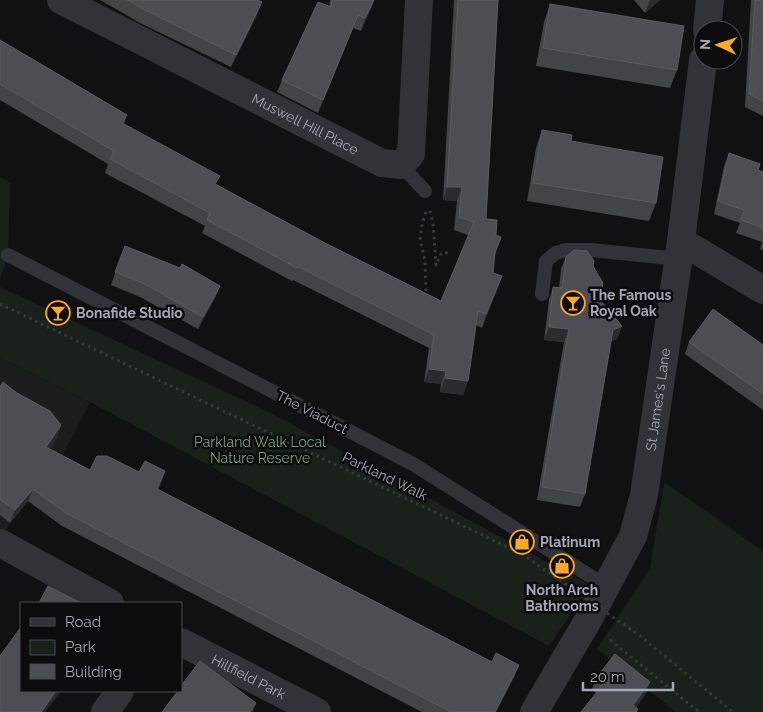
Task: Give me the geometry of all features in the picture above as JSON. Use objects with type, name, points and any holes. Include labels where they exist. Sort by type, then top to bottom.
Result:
[{"type":"street","name":"Muswell Hill Place","points":[[61,0],[382,163],[401,165]]},
{"type":"street","points":[[401,165],[411,154],[419,0]]},
{"type":"street","points":[[708,20],[710,0]]},
{"type":"street","name":"St James's Lane","points":[[534,712],[587,622],[632,536],[644,495],[680,250],[702,70]]},
{"type":"street","points":[[680,250],[763,290]]},
{"type":"street","points":[[0,543],[108,602]]},
{"type":"street","name":"Hillfield Park","points":[[182,643],[317,712]]},
{"type":"street","points":[[105,712],[119,692]]},
{"type":"lane","points":[[401,165],[426,191]]},
{"type":"lane","points":[[542,294],[546,261],[556,253],[566,250],[680,250]]},
{"type":"lane","name":"The Viaduct","points":[[8,255],[413,464],[606,586]]},
{"type":"path","points":[[426,191],[433,224],[436,264],[441,254],[444,252],[450,254]]},
{"type":"path","points":[[426,191],[426,211],[420,240],[425,260],[427,301]]},
{"type":"path","name":"Parkland Walk","points":[[0,304],[522,554],[640,636],[733,712]]},
{"type":"path","points":[[587,622],[699,712]]},
{"type":"shaded area","points":[[0,358],[90,402],[57,467],[10,523],[0,543]]},
{"type":"green space","points":[[0,177],[10,183],[8,255],[0,279]]},
{"type":"green space","name":"Parkland Walk Local Nature Reserve","points":[[0,287],[269,412],[590,585],[549,646],[90,402],[0,358]]},
{"type":"green space","points":[[664,482],[763,551],[763,712],[676,712],[597,649],[650,568]]},
{"type":"building","points":[[127,0],[258,0],[262,2],[236,55]]},
{"type":"building","points":[[332,0],[374,0],[365,18],[358,15],[323,100],[282,80],[318,2],[331,7]]},
{"type":"building","points":[[458,0],[498,0],[486,219],[497,220],[496,235],[501,237],[495,253],[493,273],[502,276],[486,314],[478,311],[468,381],[445,378],[446,371],[429,369],[434,335],[297,266],[297,268],[207,220],[210,213],[110,159],[114,151],[0,84],[0,40],[127,115],[122,123],[220,176],[215,184],[325,243],[441,301],[474,222],[459,217],[462,187],[447,187]]},
{"type":"building","points":[[755,0],[763,0],[763,101],[749,94]]},
{"type":"building","points":[[550,4],[684,26],[677,70],[543,48]]},
{"type":"building","points":[[542,130],[572,135],[571,141],[663,157],[656,203],[533,183]]},
{"type":"building","points":[[729,153],[760,164],[758,170],[763,172],[763,228],[741,220],[744,210],[718,201]]},
{"type":"building","points":[[125,246],[180,268],[182,264],[220,286],[203,317],[145,284],[115,272]]},
{"type":"building","points":[[574,250],[587,251],[594,261],[593,266],[603,283],[600,300],[622,326],[613,330],[585,494],[542,487],[569,329],[549,327],[553,287],[562,288],[566,257]]},
{"type":"building","points":[[713,309],[763,345],[763,394],[689,342]]},
{"type":"building","points":[[3,382],[17,393],[50,411],[61,425],[46,447],[90,470],[97,456],[107,456],[139,472],[145,461],[165,471],[157,489],[492,662],[496,653],[519,665],[495,712],[451,712],[66,513],[33,489],[15,510],[0,499],[0,387]]},
{"type":"building","points":[[48,586],[79,602],[40,602]]},
{"type":"building","points":[[20,628],[20,692],[55,692],[41,712],[0,712],[0,656]]},
{"type":"building","points":[[615,654],[650,682],[633,705],[638,709],[636,712],[581,712],[604,683],[597,677]]},
{"type":"building","points":[[200,661],[256,703],[250,712],[162,712],[177,692],[182,692],[182,685]]},
{"type":"place","name":"The Famous Royal Oak","points":[[573,303]]},
{"type":"place","name":"Bonafide Studio","points":[[58,313]]},
{"type":"place","name":"Platinum","points":[[522,542]]},
{"type":"place","name":"North Arch Bathrooms","points":[[562,566]]}]
